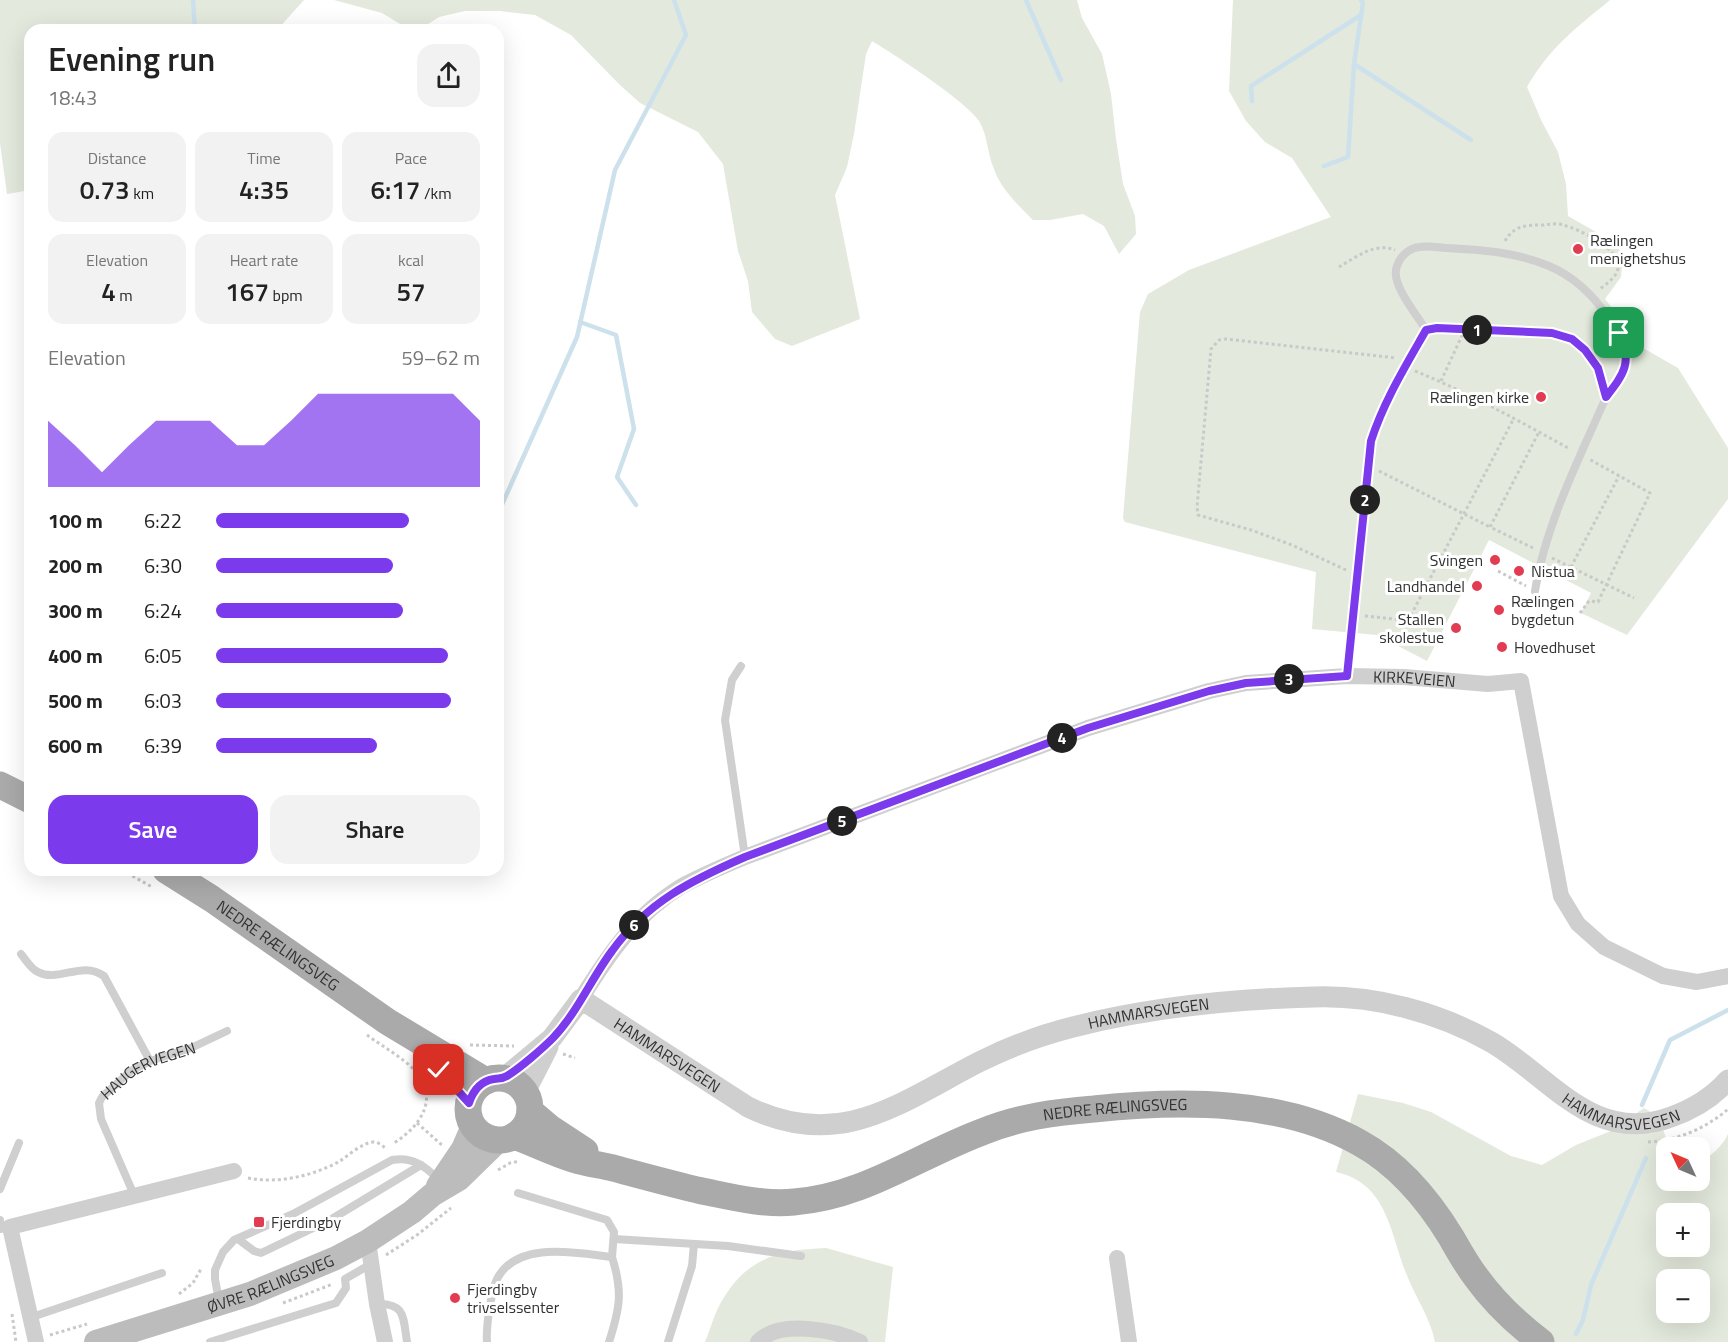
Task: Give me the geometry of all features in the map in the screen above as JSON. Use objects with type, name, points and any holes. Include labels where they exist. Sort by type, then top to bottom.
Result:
[{"type":"main road","points":[[0,785],[24,797]]},
{"type":"main road","name":"NEDRE RÆLINGSVEG","points":[[160,879],[212,899],[388,1022],[511,1091],[566,1139],[614,1168]]},
{"type":"main road","name":"NEDRE RÆLINGSVEG","points":[[388,1022],[434,1065],[471,1114]]},
{"type":"main road","points":[[475,1090],[511,1091],[525,1126],[507,1138],[485,1136],[471,1114],[475,1090]]},
{"type":"main road","name":"NEDRE RÆLINGSVEG","points":[[507,1138],[574,1160],[724,1195],[763,1202],[792,1202],[829,1197],[868,1185],[964,1138],[1030,1117],[1113,1107],[1189,1104],[1245,1109],[1303,1119],[1343,1134],[1390,1164],[1429,1206],[1474,1274],[1495,1301],[1540,1342]]},
{"type":"main road","name":"ØVRE RÆLINGSVEG","points":[[439,1188],[463,1149],[471,1114]]},
{"type":"main road","name":"ØVRE RÆLINGSVEG","points":[[91,1333],[220,1304],[312,1269],[370,1252],[439,1188],[469,1170],[507,1138]]},
{"type":"street","name":"KIRKEVEIEN","points":[[511,1091],[581,999],[613,949],[648,912],[680,887],[745,857],[1088,728],[1246,683],[1347,676],[1404,677],[1488,684],[1521,681],[1561,896],[1578,924],[1604,948],[1663,976],[1696,982],[1728,976]]},
{"type":"street","name":"HAMMARSVEGEN","points":[[581,999],[748,1107],[777,1119],[805,1125],[842,1124],[878,1114],[1003,1051],[1073,1027],[1156,1011],[1262,999],[1343,998],[1383,1003],[1419,1012],[1491,1042],[1522,1063],[1572,1103],[1593,1115],[1613,1122],[1638,1124],[1667,1119],[1706,1100],[1728,1080]]},
{"type":"street","points":[[41,1339],[3,1226],[234,1171]]},
{"type":"street","points":[[370,1252],[376,1304],[385,1342]]},
{"type":"street","points":[[1116,1258],[1129,1342]]},
{"type":"street","points":[[758,1342],[768,1334],[786,1329],[844,1335],[860,1342]]},
{"type":"lane","points":[[1347,676],[1371,441],[1379,416],[1426,330],[1398,285],[1395,272],[1404,254],[1420,247],[1499,251],[1550,267],[1577,283],[1592,296],[1619,333],[1624,344],[1626,367],[1606,397],[1581,455],[1542,553],[1535,591]]},
{"type":"lane","points":[[741,666],[732,680],[725,720],[745,857]]},
{"type":"lane","points":[[21,954],[35,971],[40,973],[52,974],[91,969],[104,976],[150,1061]]},
{"type":"lane","name":"HAUGERVEGEN","points":[[134,1195],[100,1119],[99,1103],[102,1097],[131,1071],[150,1061],[190,1048],[227,1031]]},
{"type":"lane","points":[[0,1188],[19,1143]]},
{"type":"lane","points":[[220,1304],[215,1270],[223,1252],[238,1239],[302,1210],[392,1160],[401,1158],[421,1165],[439,1188]]},
{"type":"lane","points":[[238,1239],[254,1251],[261,1253],[330,1220],[421,1165]]},
{"type":"lane","points":[[518,1193],[600,1216],[612,1225],[614,1232],[612,1257],[619,1279],[620,1303],[609,1342]]},
{"type":"lane","points":[[614,1239],[749,1248],[801,1256]]},
{"type":"lane","points":[[668,1342],[692,1266],[694,1244]]},
{"type":"lane","points":[[487,1342],[486,1329],[493,1288],[502,1271],[510,1263],[527,1256],[559,1251],[612,1257]]},
{"type":"lane","points":[[210,1342],[336,1303],[346,1288],[345,1279],[370,1252]]},
{"type":"lane","points":[[32,1317],[162,1274]]},
{"type":"lane","points":[[376,1304],[391,1303],[400,1311],[407,1342]]},
{"type":"path","points":[[1499,251],[1509,233],[1523,225],[1561,224],[1585,234],[1606,247],[1614,256],[1618,268],[1615,275],[1592,296]]},
{"type":"path","points":[[1339,267],[1369,250],[1386,247],[1404,254]]},
{"type":"path","points":[[1426,330],[1437,328],[1552,333],[1572,339],[1585,350],[1598,368],[1606,397]]},
{"type":"path","points":[[1441,381],[1465,329]]},
{"type":"path","points":[[1354,615],[1407,620],[1514,418],[1407,363],[1226,339],[1219,340],[1211,349],[1198,515],[1251,530],[1292,545],[1358,575]]},
{"type":"path","points":[[1367,465],[1490,527]]},
{"type":"path","points":[[1571,567],[1618,476]]},
{"type":"path","points":[[1580,614],[1589,601],[1598,602],[1650,493]]},
{"type":"path","points":[[1498,571],[1535,591]]},
{"type":"path","points":[[362,1032],[409,1065],[422,1080],[425,1088],[426,1103],[417,1123],[394,1143]]},
{"type":"path","points":[[463,1046],[517,1046]]},
{"type":"path","points":[[1646,1142],[1663,1140],[1689,1132],[1708,1124],[1728,1109]]},
{"type":"path","points":[[417,1123],[444,1147]]},
{"type":"path","points":[[234,1171],[248,1178],[276,1180],[317,1171],[374,1142],[386,1148]]},
{"type":"path","points":[[490,1176],[510,1163],[528,1162]]},
{"type":"path","points":[[175,1296],[187,1289],[201,1269]]},
{"type":"path","points":[[11,1311],[16,1342]]},
{"type":"path","points":[[41,1339],[91,1333]]},
{"type":"shaded area","points":[[0,0],[304,0],[282,24],[24,24],[24,191],[7,194],[0,143]]},
{"type":"shaded area","points":[[334,0],[1077,0],[1082,18],[1102,54],[1111,94],[1123,184],[1135,216],[1136,234],[1119,254],[1104,226],[1083,214],[1050,220],[1033,220],[1010,196],[997,176],[982,127],[972,112],[929,79],[872,41],[866,54],[847,167],[835,195],[860,319],[792,346],[775,339],[752,312],[748,281],[738,251],[723,164],[698,132],[640,103],[571,35],[535,15],[500,11],[465,11],[439,17],[428,24],[400,24],[382,13]]},
{"type":"shaded area","points":[[1233,0],[1610,0],[1554,50],[1527,87],[1558,152],[1566,184],[1568,216],[1615,243],[1623,255],[1621,277],[1605,299],[1643,348],[1678,368],[1728,448],[1728,499],[1627,635],[1581,613],[1591,593],[1489,540],[1427,661],[1377,635],[1312,629],[1316,572],[1125,522],[1123,518],[1140,312],[1148,294],[1189,270],[1331,217],[1292,158],[1265,142],[1246,121],[1229,91]]},
{"type":"shaded area","points":[[1358,1094],[1403,1103],[1431,1112],[1511,1156],[1542,1165],[1576,1145],[1611,1131],[1644,1108],[1659,1117],[1666,1137],[1656,1137],[1656,1191],[1710,1191],[1710,1155],[1728,1134],[1728,1342],[1435,1342],[1430,1324],[1406,1273],[1384,1211],[1366,1187],[1353,1178],[1336,1172]]},
{"type":"shaded area","points":[[826,1248],[893,1267],[885,1342],[705,1342],[720,1304],[733,1285],[754,1265],[780,1254]]},
{"type":"waterway","points":[[193,0],[195,24]]},
{"type":"waterway","points":[[504,500],[577,337],[615,170],[686,35],[674,0]]},
{"type":"waterway","points":[[1026,0],[1061,80]]},
{"type":"waterway","points":[[1324,166],[1348,157],[1354,64],[1363,3],[1361,0]]},
{"type":"waterway","points":[[1252,101],[1251,86],[1361,15]]},
{"type":"waterway","points":[[1354,64],[1471,140]]},
{"type":"waterway","points":[[580,322],[616,335],[634,429],[617,477],[636,505]]},
{"type":"waterway","points":[[1642,1105],[1670,1040],[1728,1010]]},
{"type":"waterway","points":[[1576,1334],[1583,1320],[1591,1285],[1646,1158]]},
{"type":"place","name":"Rælingen menighetshus","points":[[1578,249]]},
{"type":"place","name":"Rælingen kirke","points":[[1541,397]]},
{"type":"place","name":"Svingen","points":[[1495,560]]},
{"type":"place","name":"Nistua","points":[[1519,571]]},
{"type":"place","name":"Landhandel","points":[[1477,586]]},
{"type":"place","name":"Rælingen bygdetun","points":[[1499,610]]},
{"type":"place","name":"Stallen skolestue","points":[[1456,628]]},
{"type":"place","name":"Hovedhuset","points":[[1502,647]]},
{"type":"place","name":"Fjerdingby","points":[[259,1222]]},
{"type":"place","name":"Fjerdingby trivselssenter","points":[[455,1298]]},
{"type":"route","points":[[439,1070],[469,1103],[471,1096],[480,1085],[492,1079],[504,1078],[515,1070],[552,1038],[581,999],[613,949],[635,925],[665,897],[700,876],[1088,728],[1209,691],[1246,683],[1347,676],[1371,441],[1389,394],[1426,330],[1437,328],[1552,333],[1572,339],[1585,350],[1598,368],[1606,397],[1626,367],[1624,344],[1619,333]]}]
